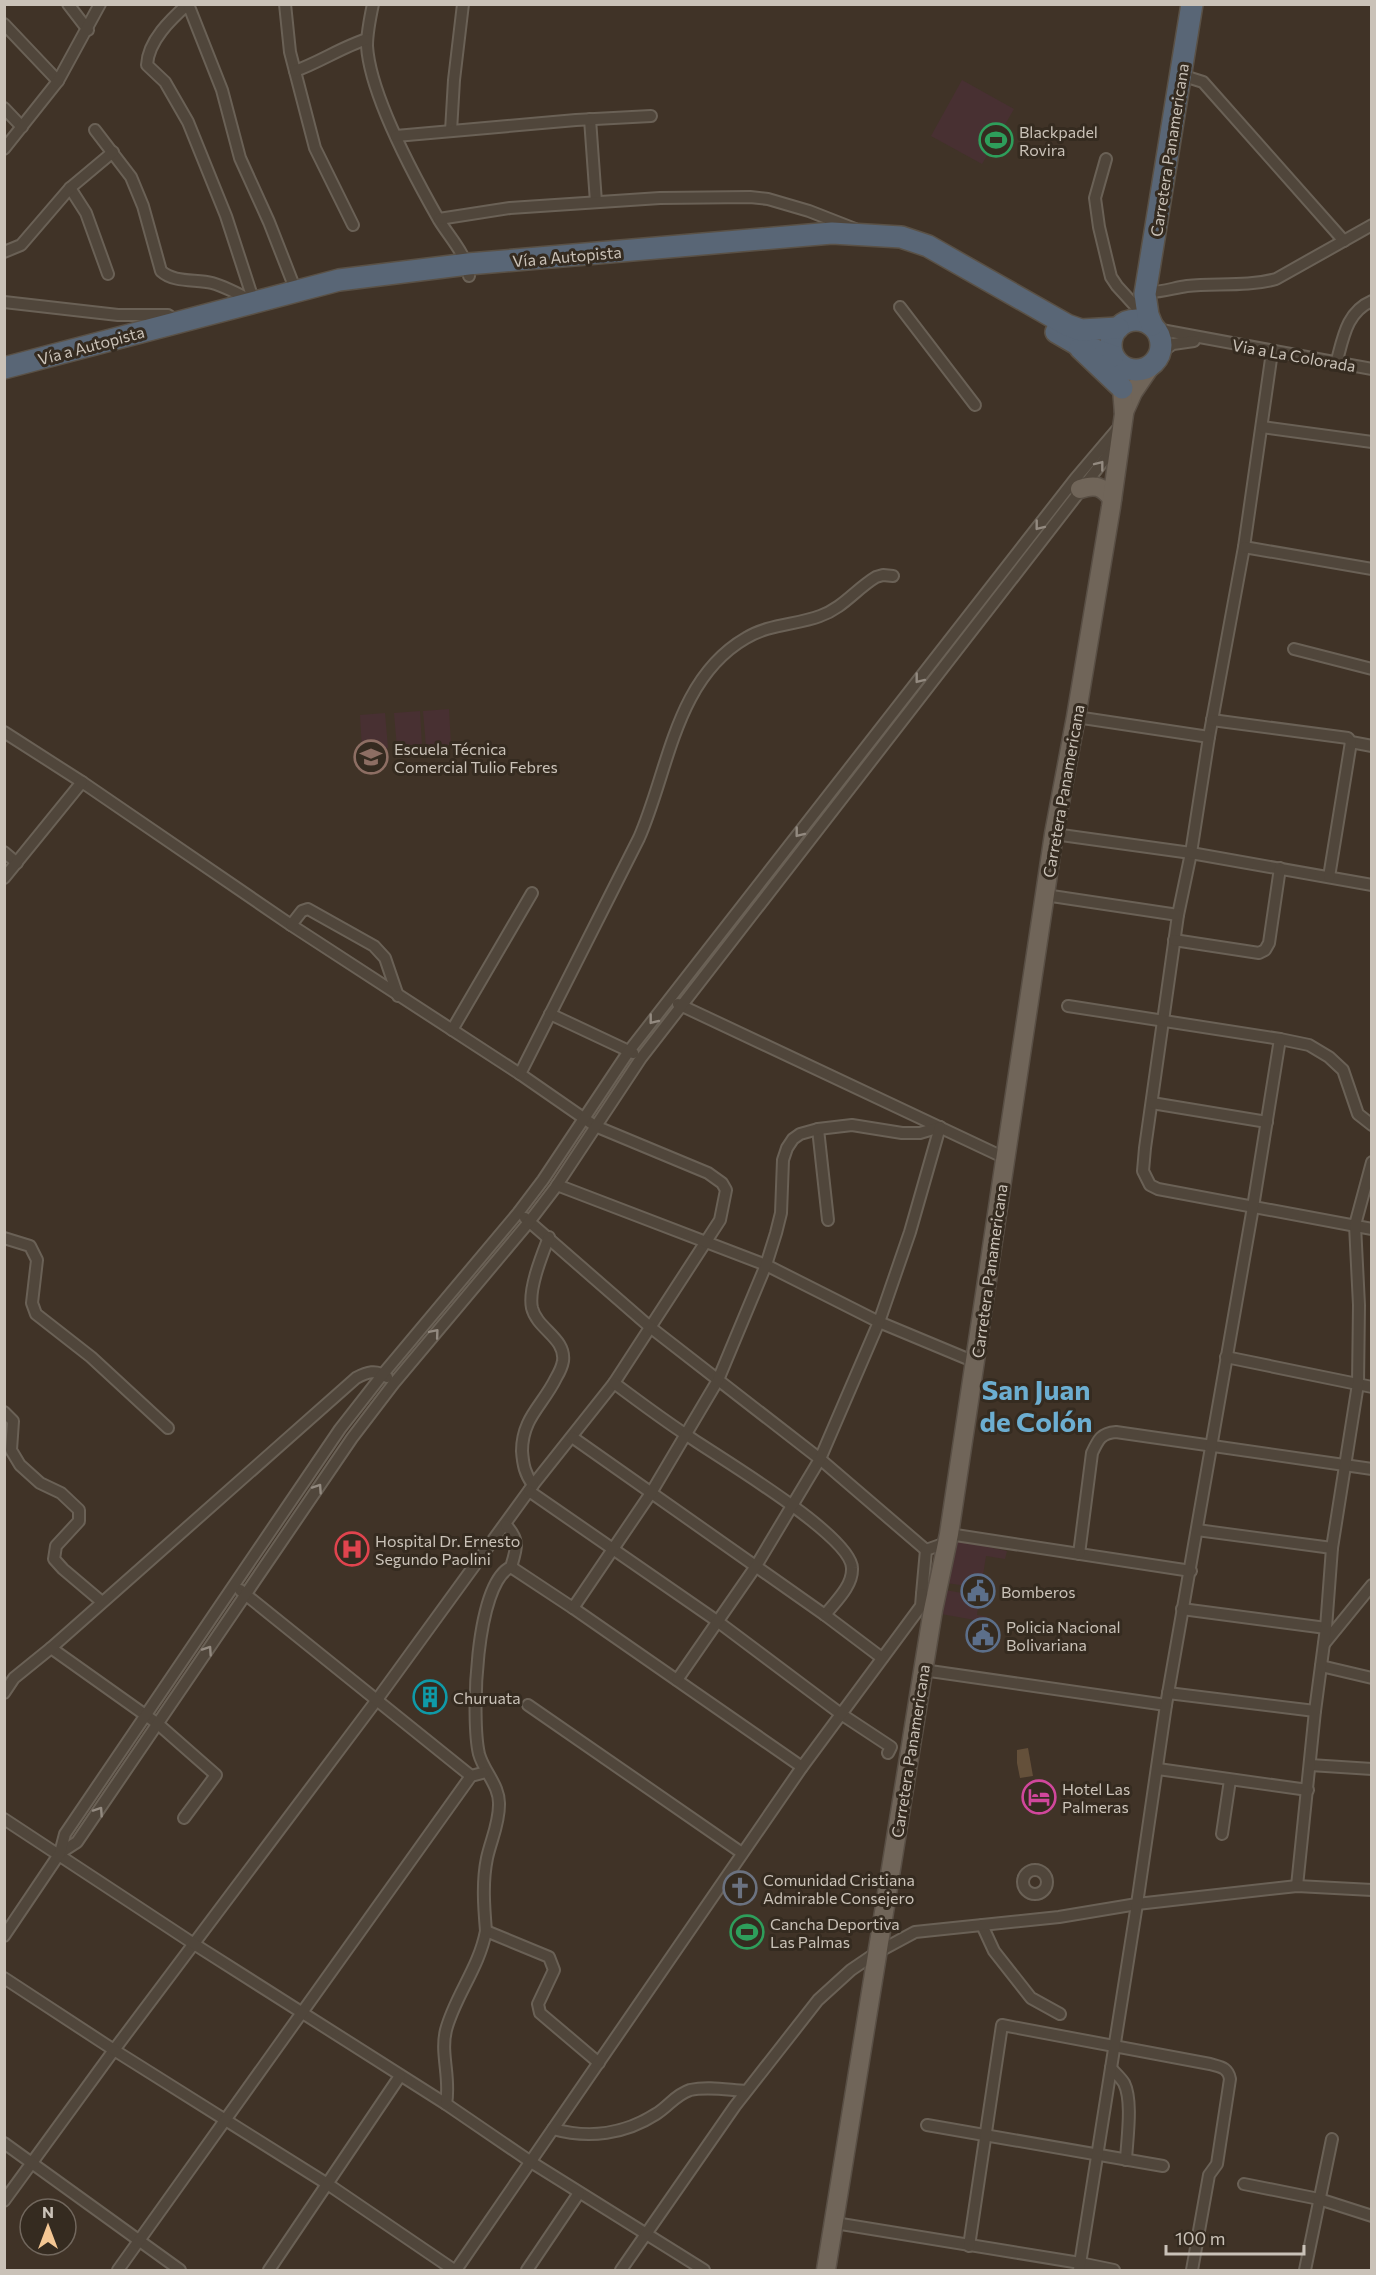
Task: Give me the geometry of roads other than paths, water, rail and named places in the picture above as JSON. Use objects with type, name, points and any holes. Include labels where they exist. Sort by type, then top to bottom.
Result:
[{"type":"highway","name":"Carretera Panamericana","points":[[1154,327],[1148,315],[1135,309],[1181,75],[1192,4]]},
{"type":"highway","name":"Vía a Autopista","points":[[4,380],[341,291],[468,270],[831,233],[901,237],[928,246],[1067,325],[1081,330],[1135,309]]},
{"type":"highway","name":"Vía a Autopista","points":[[4,368],[339,280],[832,245],[899,248],[923,256],[1075,343],[1115,358]]},
{"type":"highway","points":[[1135,309],[1112,338],[1115,358],[1121,365],[1132,370],[1155,360],[1161,340],[1154,327]]},
{"type":"highway","points":[[1075,343],[1122,388]]},
{"type":"main road","name":"Carretera Panamericana","points":[[826,2271],[923,1670],[948,1540],[1054,834],[1112,499],[1122,426],[1122,388],[1115,358]]},
{"type":"main road","name":"Carretera Panamericana","points":[[1122,426],[1133,392],[1155,360]]},
{"type":"main road","points":[[1080,489],[1097,486],[1112,499]]},
{"type":"street","points":[[68,4],[88,30]]},
{"type":"street","points":[[4,149],[58,81],[88,30],[100,4]]},
{"type":"street","points":[[254,302],[226,216],[188,122],[165,82],[147,65],[148,56],[159,36],[172,18],[188,4],[222,90],[240,158],[269,222],[296,291]]},
{"type":"street","points":[[285,4],[290,52],[315,148],[354,225]]},
{"type":"street","points":[[373,4],[367,39],[377,88],[404,156],[468,270]]},
{"type":"street","points":[[451,131],[454,80],[463,4]]},
{"type":"street","points":[[4,24],[58,81]]},
{"type":"street","points":[[295,71],[367,39]]},
{"type":"street","points":[[1181,75],[1203,82],[1344,241]]},
{"type":"street","points":[[4,108],[22,127]]},
{"type":"street","points":[[396,136],[651,116]]},
{"type":"street","points":[[590,119],[596,202]]},
{"type":"street","points":[[95,130],[131,177],[143,206],[161,271],[166,276],[211,283],[254,302]]},
{"type":"street","points":[[4,252],[21,245],[70,188],[112,152]]},
{"type":"street","points":[[1106,159],[1095,198],[1099,227],[1111,277],[1135,309],[1154,293],[1186,286],[1270,281],[1281,277],[1371,225]]},
{"type":"street","points":[[70,188],[86,213],[108,274]]},
{"type":"street","points":[[439,219],[510,208],[596,202],[660,198],[759,198],[808,210],[844,223],[854,228],[857,234]]},
{"type":"street","points":[[1336,364],[1348,322],[1357,310],[1371,301]]},
{"type":"street","points":[[4,302],[118,315],[168,315],[178,322]]},
{"type":"street","points":[[900,307],[975,405]]},
{"type":"street","name":"Via a La Colorada","points":[[1154,327],[1272,352],[1371,369]]},
{"type":"street","name":"Via a La Colorada","points":[[1155,360],[1168,346],[1181,342],[1216,341]]},
{"type":"street","points":[[1272,352],[1245,547],[1174,940],[1143,1171],[1150,1185],[1158,1189],[1371,1229]]},
{"type":"street","points":[[60,1853],[77,1842],[352,1438],[394,1383],[530,1222],[641,1058],[1080,489],[1122,426]]},
{"type":"street","points":[[4,1936],[60,1853],[65,1834],[340,1429],[518,1213],[543,1180],[629,1051],[1075,480],[1122,426]]},
{"type":"street","points":[[1262,427],[1371,442]]},
{"type":"street","points":[[1245,547],[1371,569]]},
{"type":"street","points":[[520,1074],[651,812],[668,752],[705,673],[723,655],[746,638],[780,625],[819,617],[838,608],[876,577],[893,576]]},
{"type":"street","points":[[1294,649],[1371,669]]},
{"type":"street","points":[[1076,717],[1209,737]]},
{"type":"street","points":[[1212,720],[1348,738],[1351,742],[1371,746]]},
{"type":"street","points":[[4,732],[82,782],[398,996],[520,1074],[583,1119],[708,1173],[722,1183],[726,1190],[720,1220],[614,1383],[531,1488],[506,1525],[114,2050],[4,2202]]},
{"type":"street","points":[[1329,877],[1351,742]]},
{"type":"street","points":[[4,878],[82,782]]},
{"type":"street","points":[[1054,834],[1191,853],[1371,885]]},
{"type":"street","points":[[4,852],[17,863]]},
{"type":"street","points":[[1174,940],[1259,953],[1265,950],[1269,943],[1280,868]]},
{"type":"street","points":[[452,1030],[532,893]]},
{"type":"street","points":[[1045,895],[1178,915]]},
{"type":"street","points":[[291,925],[302,911],[308,909],[374,946],[386,958],[398,996]]},
{"type":"street","points":[[670,999],[1005,1158]]},
{"type":"street","points":[[1068,1006],[1309,1045],[1329,1057],[1343,1070],[1358,1114],[1371,1125]]},
{"type":"street","points":[[550,1014],[641,1058]]},
{"type":"street","points":[[1079,2267],[1158,1769],[1166,1705],[1182,1609],[1191,1571],[1210,1445],[1253,1207],[1280,1039]]},
{"type":"street","points":[[1152,1103],[1267,1122]]},
{"type":"street","points":[[573,1608],[651,1493],[718,1380],[766,1265],[781,1213],[783,1160],[787,1148],[800,1134],[818,1129],[852,1125],[902,1133],[920,1133],[940,1127]]},
{"type":"street","points":[[677,1680],[756,1566],[820,1459],[879,1322],[910,1232],[940,1127]]},
{"type":"street","points":[[818,1129],[828,1220]]},
{"type":"street","points":[[1297,1886],[1326,1628],[1332,1548],[1358,1384],[1359,1305],[1355,1226],[1371,1162]]},
{"type":"street","points":[[557,1185],[766,1265],[879,1322],[975,1362]]},
{"type":"street","points":[[518,1213],[549,1237],[650,1326],[820,1459],[926,1550]]},
{"type":"street","points":[[549,1237],[541,1258],[531,1299],[537,1320],[558,1343],[563,1360],[550,1390],[524,1430],[523,1466],[531,1488],[717,1621],[841,1714],[891,1747],[888,1753]]},
{"type":"street","points":[[4,1238],[30,1246],[36,1256],[32,1303],[36,1314],[91,1357],[168,1428]]},
{"type":"street","points":[[1226,1357],[1371,1387]]},
{"type":"street","points":[[4,1693],[14,1678],[51,1648],[356,1378],[366,1372],[374,1371],[383,1374],[394,1383]]},
{"type":"street","points":[[614,1383],[686,1435],[793,1506],[830,1536],[849,1557],[853,1569],[848,1585],[825,1615]]},
{"type":"street","points":[[4,1412],[13,1421],[11,1450],[20,1466],[40,1483],[61,1493],[79,1510],[79,1521],[56,1546],[54,1558],[63,1569],[102,1602]]},
{"type":"street","points":[[1079,1554],[1092,1453],[1099,1438],[1106,1433],[1116,1432],[1371,1469]]},
{"type":"street","points":[[572,1437],[825,1615],[882,1658]]},
{"type":"street","points":[[446,2104],[448,2085],[444,2048],[445,2032],[478,1959],[486,1931],[485,1873],[500,1805],[495,1787],[480,1756],[476,1734],[478,1654],[487,1606],[496,1584],[505,1570],[511,1567],[517,1550],[516,1536],[506,1525]]},
{"type":"street","points":[[1197,1530],[1332,1548]]},
{"type":"street","points":[[926,1550],[948,1540],[1079,1554],[1191,1571]]},
{"type":"street","points":[[4,1978],[328,2185],[455,2271],[802,1767],[921,1606],[926,1550]]},
{"type":"street","points":[[511,1567],[802,1767]]},
{"type":"street","points":[[1323,1645],[1371,1585]]},
{"type":"street","points":[[234,1586],[471,1776]]},
{"type":"street","points":[[922,1594],[933,1611]]},
{"type":"street","points":[[1182,1609],[1326,1628]]},
{"type":"street","points":[[51,1648],[158,1724],[216,1775],[184,1818]]},
{"type":"street","points":[[1321,1666],[1371,1678]]},
{"type":"street","points":[[923,1670],[1166,1705]]},
{"type":"street","points":[[1168,1693],[1315,1711]]},
{"type":"street","points":[[528,1705],[742,1854]]},
{"type":"street","points":[[1310,1766],[1371,1769]]},
{"type":"street","points":[[1158,1769],[1308,1790]]},
{"type":"street","points":[[118,2271],[471,1776],[486,1772]]},
{"type":"street","points":[[1222,1834],[1230,1780]]},
{"type":"street","points":[[4,1819],[60,1853],[194,1944],[446,2104],[579,2193],[704,2271]]},
{"type":"street","points":[[621,2271],[746,2091],[818,2000],[851,1970],[876,1953],[915,1932],[1059,1917],[1137,1904],[1297,1886],[1371,1890]]},
{"type":"street","points":[[982,1925],[994,1951],[1031,1998],[1060,2013]]},
{"type":"street","points":[[486,1931],[549,1957],[554,1970],[538,2004],[538,2009],[542,2015],[599,2063]]},
{"type":"street","points":[[969,2246],[1002,2025],[1077,2037],[1114,2047],[1210,2064],[1225,2068],[1229,2072],[1230,2079],[1217,2164],[1209,2175],[1192,2271]]},
{"type":"street","points":[[1111,2068],[1123,2081],[1127,2090],[1126,2160]]},
{"type":"street","points":[[269,2271],[400,2076]]},
{"type":"street","points":[[553,2129],[579,2135],[603,2134],[658,2113],[677,2096],[691,2090],[746,2091]]},
{"type":"street","points":[[927,2125],[1163,2166]]},
{"type":"street","points":[[1305,2271],[1332,2139]]},
{"type":"street","points":[[4,2143],[180,2271]]},
{"type":"street","points":[[1244,2184],[1319,2199],[1371,2216]]},
{"type":"street","points":[[527,2271],[579,2193]]},
{"type":"street","points":[[835,2223],[1079,2267],[1114,2271]]},
{"type":"place","name":"Blackpadel Rovira","points":[[996,140]]},
{"type":"place","name":"Escuela Técnica Comercial Tulio Febres","points":[[371,757]]},
{"type":"place","name":"Hospital Dr. Ernesto Segundo Paolini","points":[[352,1549]]},
{"type":"place","name":"Bomberos","points":[[978,1591]]},
{"type":"place","name":"Policia Nacional Bolivariana","points":[[983,1635]]},
{"type":"place","name":"Churuata","points":[[430,1697]]},
{"type":"place","name":"Hotel Las Palmeras","points":[[1039,1797]]},
{"type":"place","name":"Comunidad Cristiana Admirable Consejero","points":[[740,1888]]},
{"type":"place","name":"Cancha Deportiva Las Palmas","points":[[747,1932]]},
{"type":"district","name":"San Juan de Colón","points":[[1036,1405]]}]
